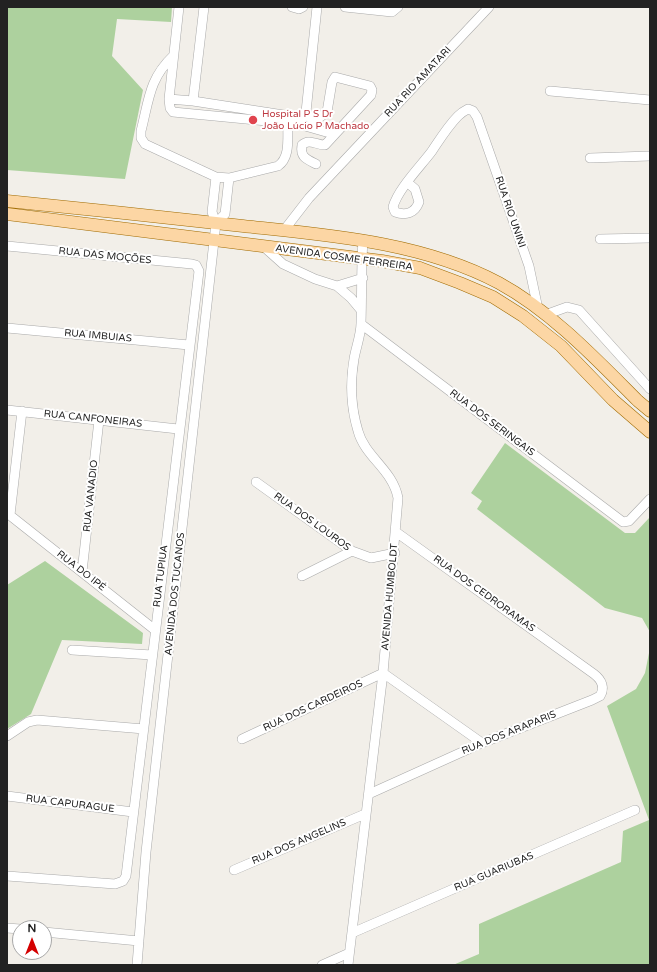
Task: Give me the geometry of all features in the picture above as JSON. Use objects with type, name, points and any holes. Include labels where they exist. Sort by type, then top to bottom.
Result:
[{"type":"main road","name":"AVENIDA COSME FERREIRA","points":[[7,201],[285,229],[363,240],[445,261],[477,273],[500,284],[542,312],[650,411]]},
{"type":"main road","name":"AVENIDA COSME FERREIRA","points":[[7,214],[362,259],[420,268],[493,297],[523,316],[561,346],[613,400],[650,432]]},
{"type":"street","points":[[180,7],[169,99],[170,108],[173,112],[288,123],[302,118],[333,134]]},
{"type":"street","points":[[193,101],[204,7]]},
{"type":"street","points":[[292,7],[298,9],[303,7]]},
{"type":"street","points":[[302,118],[317,7]]},
{"type":"street","points":[[345,7],[392,12],[398,7]]},
{"type":"street","name":"RUA RIO AMATARI","points":[[285,229],[308,198],[489,7]]},
{"type":"street","points":[[173,56],[161,68],[154,80],[141,131],[141,138],[145,144],[216,177],[230,178],[278,166],[284,162],[286,156],[288,123]]},
{"type":"street","points":[[169,99],[193,101],[316,120],[328,112],[332,82],[335,78],[370,86],[372,90],[371,95],[333,134],[325,145],[310,141],[302,145],[301,152],[303,157],[316,164]]},
{"type":"street","points":[[550,91],[650,100]]},
{"type":"street","name":"RUA RIO UNINI","points":[[408,183],[457,116],[468,109],[473,111],[477,116],[529,266],[542,312]]},
{"type":"street","points":[[590,158],[650,156]]},
{"type":"street","points":[[216,177],[212,212],[216,222],[225,214],[230,178]]},
{"type":"street","name":"AVENIDA DOS TUCANOS","points":[[137,965],[146,852],[216,222]]},
{"type":"street","points":[[600,239],[650,238]]},
{"type":"street","name":"AVENIDA HUMBOLDT","points":[[348,965],[365,814],[384,673],[398,498],[396,487],[388,473],[365,447],[358,433],[353,412],[352,393],[354,360],[361,324],[363,240]]},
{"type":"street","name":"RUA DAS MOÇÕES","points":[[7,246],[192,264],[196,265],[199,271]]},
{"type":"street","points":[[264,247],[283,264],[315,279],[337,286],[351,298],[361,310]]},
{"type":"street","name":"RUA TUPIUA","points":[[7,876],[115,884],[123,881],[127,869],[178,428],[199,271]]},
{"type":"street","points":[[337,286],[363,278]]},
{"type":"street","points":[[542,312],[567,307],[579,310],[650,389]]},
{"type":"street","name":"RUA DOS SERINGAIS","points":[[361,324],[623,522],[629,521],[650,499]]},
{"type":"street","name":"RUA IMBUIAS","points":[[7,328],[189,345]]},
{"type":"street","name":"RUA CANFONEIRAS","points":[[7,410],[178,428]]},
{"type":"street","points":[[8,514],[22,411]]},
{"type":"street","name":"RUA VANADIO","points":[[82,572],[99,420]]},
{"type":"street","name":"RUA DOS LOUROS","points":[[256,482],[352,551],[371,558],[394,553]]},
{"type":"street","name":"RUA DO IPÉ","points":[[8,514],[155,630]]},
{"type":"street","name":"RUA DOS CEDRORAMAS","points":[[396,532],[571,657]]},
{"type":"street","points":[[302,576],[352,551]]},
{"type":"street","points":[[72,650],[152,655]]},
{"type":"street","name":"RUA DOS ARAPARIS","points":[[368,794],[482,743],[600,696],[603,688],[600,680],[571,657]]},
{"type":"street","points":[[384,673],[482,743]]},
{"type":"street","name":"RUA DOS CARDEIROS","points":[[242,739],[384,673]]},
{"type":"street","points":[[7,736],[28,722],[37,720],[144,729]]},
{"type":"street","name":"RUA CAPURAGUE","points":[[7,796],[133,812]]},
{"type":"street","name":"RUA GUARIUBAS","points":[[352,933],[635,810]]},
{"type":"street","name":"RUA DOS ANGELINS","points":[[234,870],[365,814]]},
{"type":"street","points":[[52,933],[139,941]]},
{"type":"street","points":[[322,965],[349,953]]},
{"type":"green space","points":[[7,7],[172,7],[171,22],[117,19],[112,56],[143,90],[125,179],[7,170]]},
{"type":"green space","points":[[505,443],[625,533],[635,533],[650,517],[650,632],[642,618],[605,608],[477,509],[482,501],[471,493]]},
{"type":"green space","points":[[45,561],[143,633],[142,644],[62,640],[31,714],[7,729],[7,585]]},
{"type":"green space","points":[[650,648],[650,965],[453,965],[479,954],[479,924],[621,862],[623,831],[649,820],[607,706],[636,689],[645,673]]},
{"type":"place","name":"Hospital P S Dr João Lúcio P Machado","points":[[253,120]]}]
